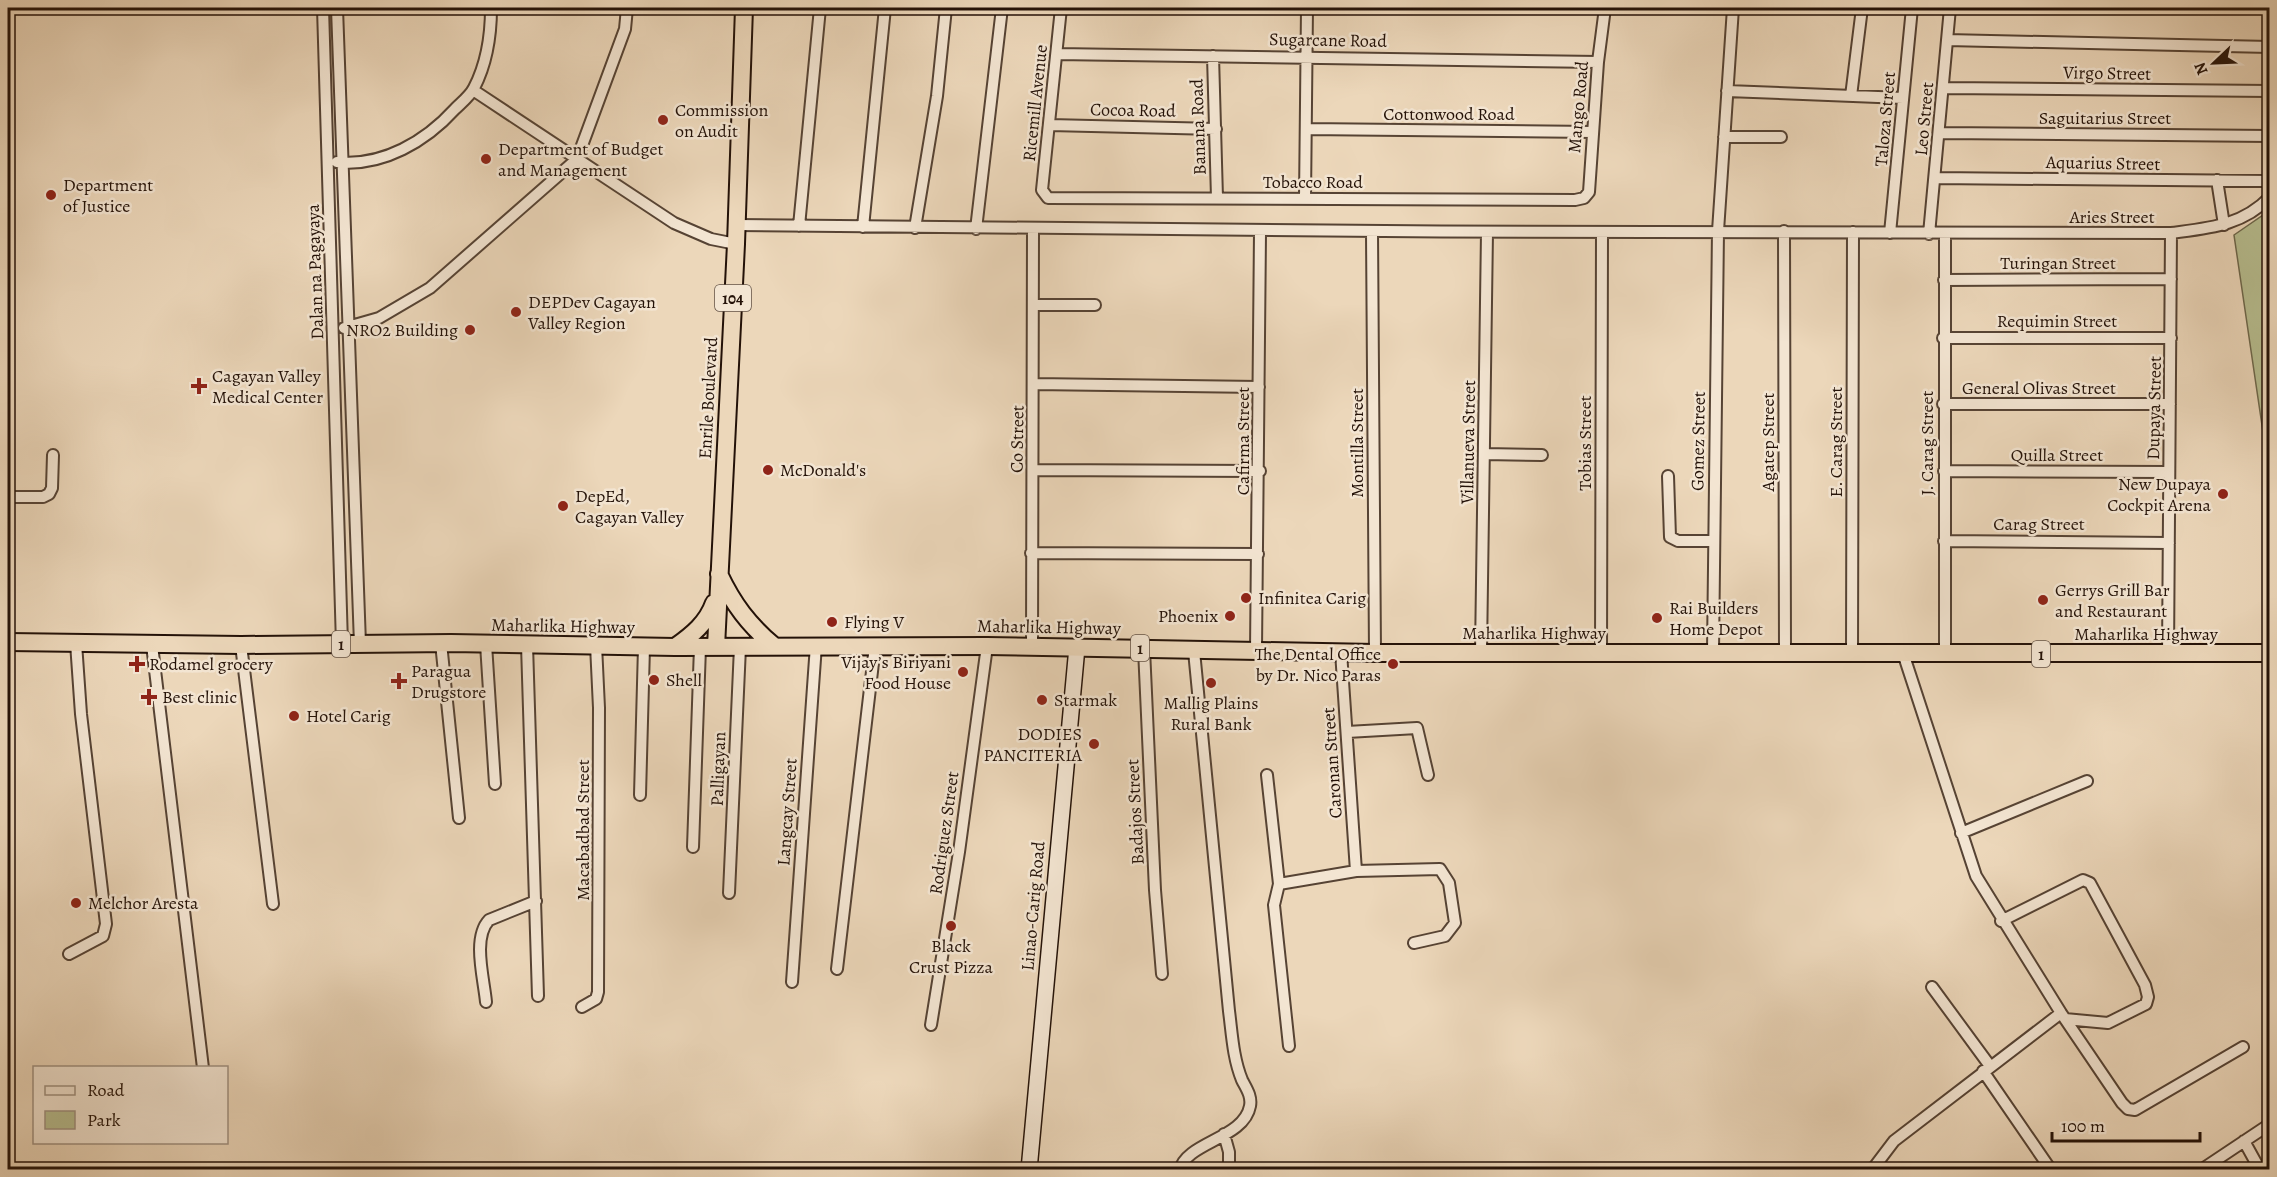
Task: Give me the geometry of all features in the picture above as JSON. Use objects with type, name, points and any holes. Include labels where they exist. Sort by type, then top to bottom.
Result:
[{"type":"highway","name":"Enrile Boulevard","points":[[708,647],[718,580],[736,244],[744,8]]},
{"type":"highway","points":[[718,580],[746,621],[774,646]]},
{"type":"highway","points":[[675,647],[708,618],[718,580]]},
{"type":"highway","name":"Maharlika Highway","points":[[8,642],[152,645],[441,643],[644,647],[987,646],[1376,653],[1787,652],[2168,655],[2270,653]]},
{"type":"main road","name":"Linao-Carig Road","points":[[1029,1170],[1077,647]]},
{"type":"street","name":"Dalan na Pagayaya","points":[[323,8],[342,644]]},
{"type":"street","name":"Dalan na Pagayaya","points":[[337,8],[360,644]]},
{"type":"street","points":[[329,161],[344,163],[386,156],[407,148],[426,136],[473,90],[488,49],[491,8]]},
{"type":"street","points":[[333,329],[350,328],[379,318],[430,288],[578,159],[625,29],[627,8]]},
{"type":"street","points":[[799,226],[820,8]]},
{"type":"street","points":[[863,227],[885,8]]},
{"type":"street","points":[[915,228],[936,96],[946,8]]},
{"type":"street","points":[[976,229],[1002,8]]},
{"type":"street","name":"Ricemill Avenue","points":[[1050,198],[1045,196],[1042,190],[1061,8]]},
{"type":"street","points":[[1305,198],[1307,8]]},
{"type":"street","name":"Mango Road","points":[[1575,200],[1588,194],[1598,63],[1605,8]]},
{"type":"street","name":"Gomez Street","points":[[1713,652],[1718,231],[1733,8]]},
{"type":"street","points":[[1851,96],[1862,8]]},
{"type":"street","name":"Taloza Street","points":[[1890,233],[1912,8]]},
{"type":"street","name":"Leo Street","points":[[1929,234],[1950,8]]},
{"type":"street","points":[[1947,40],[2270,48]]},
{"type":"street","name":"Sugarcane Road","points":[[1057,54],[1307,56],[1598,63]]},
{"type":"street","name":"Banana Road","points":[[1213,56],[1217,198]]},
{"type":"street","name":"Virgo Street","points":[[1944,88],[2270,91]]},
{"type":"street","points":[[473,90],[674,223],[711,239],[736,244]]},
{"type":"street","points":[[1727,91],[1903,98]]},
{"type":"street","name":"Cocoa Road","points":[[1050,125],[1216,129]]},
{"type":"street","name":"Cottonwood Road","points":[[1306,129],[1593,132]]},
{"type":"street","name":"Saguitarius Street","points":[[1940,133],[2270,135]]},
{"type":"street","points":[[1724,137],[1781,137]]},
{"type":"street","name":"Aquarius Street","points":[[1935,178],[2270,181]]},
{"type":"street","points":[[2217,180],[2224,225]]},
{"type":"street","name":"Aries Street","points":[[736,225],[1260,233],[1784,231],[1929,234],[2171,234],[2224,225],[2242,219],[2270,197]]},
{"type":"street","name":"Tobacco Road","points":[[1050,198],[1575,200]]},
{"type":"street","name":"Co Street","points":[[1032,648],[1033,230]]},
{"type":"street","name":"Agatep Street","points":[[1784,231],[1787,652]]},
{"type":"street","name":"Montilla Street","points":[[1372,232],[1376,653]]},
{"type":"street","name":"Villanueva Street","points":[[1481,652],[1487,232]]},
{"type":"street","name":"E. Carag Street","points":[[1852,653],[1853,232]]},
{"type":"street","name":"Cafirma Street","points":[[1256,650],[1260,471],[1260,233]]},
{"type":"street","name":"Tobias Street","points":[[1601,653],[1602,233]]},
{"type":"street","name":"J. Carag Street","points":[[1945,233],[1943,338],[1945,653]]},
{"type":"street","name":"Dupaya Street","points":[[2168,655],[2171,234]]},
{"type":"street","name":"Turingan Street","points":[[1944,280],[2171,279]]},
{"type":"street","points":[[1034,305],[1095,305]]},
{"type":"street","name":"Requimin Street","points":[[1943,338],[2171,338]]},
{"type":"street","points":[[1034,384],[1259,387]]},
{"type":"street","name":"General Olivas Street","points":[[1944,404],[2170,404]]},
{"type":"street","points":[[1484,454],[1542,455]]},
{"type":"street","points":[[8,497],[43,497],[49,494],[52,488],[53,455]]},
{"type":"street","points":[[1033,470],[1260,471]]},
{"type":"street","name":"Quilla Street","points":[[1944,471],[2169,471]]},
{"type":"street","points":[[1668,476],[1669,536],[1678,541],[1713,541]]},
{"type":"street","name":"Carag Street","points":[[1944,541],[2169,543]]},
{"type":"street","points":[[1031,553],[1258,554]]},
{"type":"street","points":[[69,954],[103,936],[106,924],[81,714],[76,643]]},
{"type":"street","points":[[441,643],[459,818]]},
{"type":"street","points":[[486,644],[495,784]]},
{"type":"street","points":[[152,645],[203,1066]]},
{"type":"street","points":[[242,645],[273,904]]},
{"type":"street","points":[[527,645],[538,996]]},
{"type":"street","name":"Macabadbad Street","points":[[582,1007],[592,1003],[598,992],[599,708],[596,645]]},
{"type":"street","name":"Langcay Street","points":[[792,982],[816,645]]},
{"type":"street","points":[[837,969],[875,646]]},
{"type":"street","name":"Rodriguez Street","points":[[931,1025],[959,852],[987,646]]},
{"type":"street","points":[[640,795],[644,647]]},
{"type":"street","points":[[693,847],[708,647]]},
{"type":"street","name":"Palligayan","points":[[729,893],[740,647]]},
{"type":"street","name":"Badajos Street","points":[[1144,649],[1155,890],[1162,974]]},
{"type":"street","points":[[1180,1170],[1189,1156],[1244,1119],[1250,1099],[1237,1065],[1229,1011],[1194,651]]},
{"type":"street","name":"Caronan Street","points":[[1341,652],[1356,871]]},
{"type":"street","points":[[1903,653],[1976,876],[2001,921],[2122,1103],[2131,1110],[2143,1106],[2243,1047]]},
{"type":"street","points":[[1347,732],[1417,728],[1428,775]]},
{"type":"street","points":[[1267,774],[1279,884],[1274,905],[1289,1046]]},
{"type":"street","points":[[1961,833],[2087,781]]},
{"type":"street","points":[[1279,884],[1356,871],[1434,868],[1443,872],[1449,883],[1455,923],[1445,936],[1414,943]]},
{"type":"street","points":[[1872,1170],[1894,1141],[1986,1069],[2063,1016],[2108,1023],[2146,1004],[2148,997],[2145,986],[2090,883],[2083,880],[2001,921]]},
{"type":"street","points":[[486,1002],[481,943],[484,925],[489,920],[536,901]]},
{"type":"street","points":[[1932,987],[2051,1170]]},
{"type":"street","points":[[2202,1169],[2270,1124]]},
{"type":"street","points":[[1224,1134],[1229,1152],[1229,1170]]},
{"type":"street","points":[[2244,1141],[2260,1170]]},
{"type":"green space","points":[[2269,211],[2269,473],[2234,235]]},
{"type":"place","name":"Commission on Audit","points":[[663,120]]},
{"type":"place","name":"Department of Budget and Management","points":[[486,159]]},
{"type":"place","name":"Department of Justice","points":[[51,195]]},
{"type":"place","name":"DEPDev Cagayan Valley Region","points":[[516,312]]},
{"type":"place","name":"NRO2 Building","points":[[470,330]]},
{"type":"place","name":"Cagayan Valley Medical Center","points":[[199,386]]},
{"type":"place","name":"McDonald's","points":[[768,470]]},
{"type":"place","name":"New Dupaya Cockpit Arena","points":[[2223,494]]},
{"type":"place","name":"DepEd, Cagayan Valley","points":[[563,506]]},
{"type":"place","name":"Infinitea Carig","points":[[1246,598]]},
{"type":"place","name":"Gerrys Grill Bar and Restaurant","points":[[2043,600]]},
{"type":"place","name":"Phoenix","points":[[1230,616]]},
{"type":"place","name":"Rai Builders Home Depot","points":[[1657,618]]},
{"type":"place","name":"Flying V","points":[[832,622]]},
{"type":"place","name":"Rodamel grocery","points":[[137,664]]},
{"type":"place","name":"The Dental Office by Dr. Nico Paras","points":[[1393,664]]},
{"type":"place","name":"Vijay’s Biriyani Food House","points":[[963,672]]},
{"type":"place","name":"Shell","points":[[654,680]]},
{"type":"place","name":"Paragua Drugstore","points":[[399,681]]},
{"type":"place","name":"Mallig Plains Rural Bank","points":[[1211,683]]},
{"type":"place","name":"Best clinic","points":[[149,697]]},
{"type":"place","name":"Starmak","points":[[1042,700]]},
{"type":"place","name":"Hotel Carig","points":[[294,716]]},
{"type":"place","name":"DODIES PANCITERIA","points":[[1094,744]]},
{"type":"place","name":"Melchor Aresta","points":[[76,903]]},
{"type":"place","name":"Black Crust Pizza","points":[[951,926]]}]
